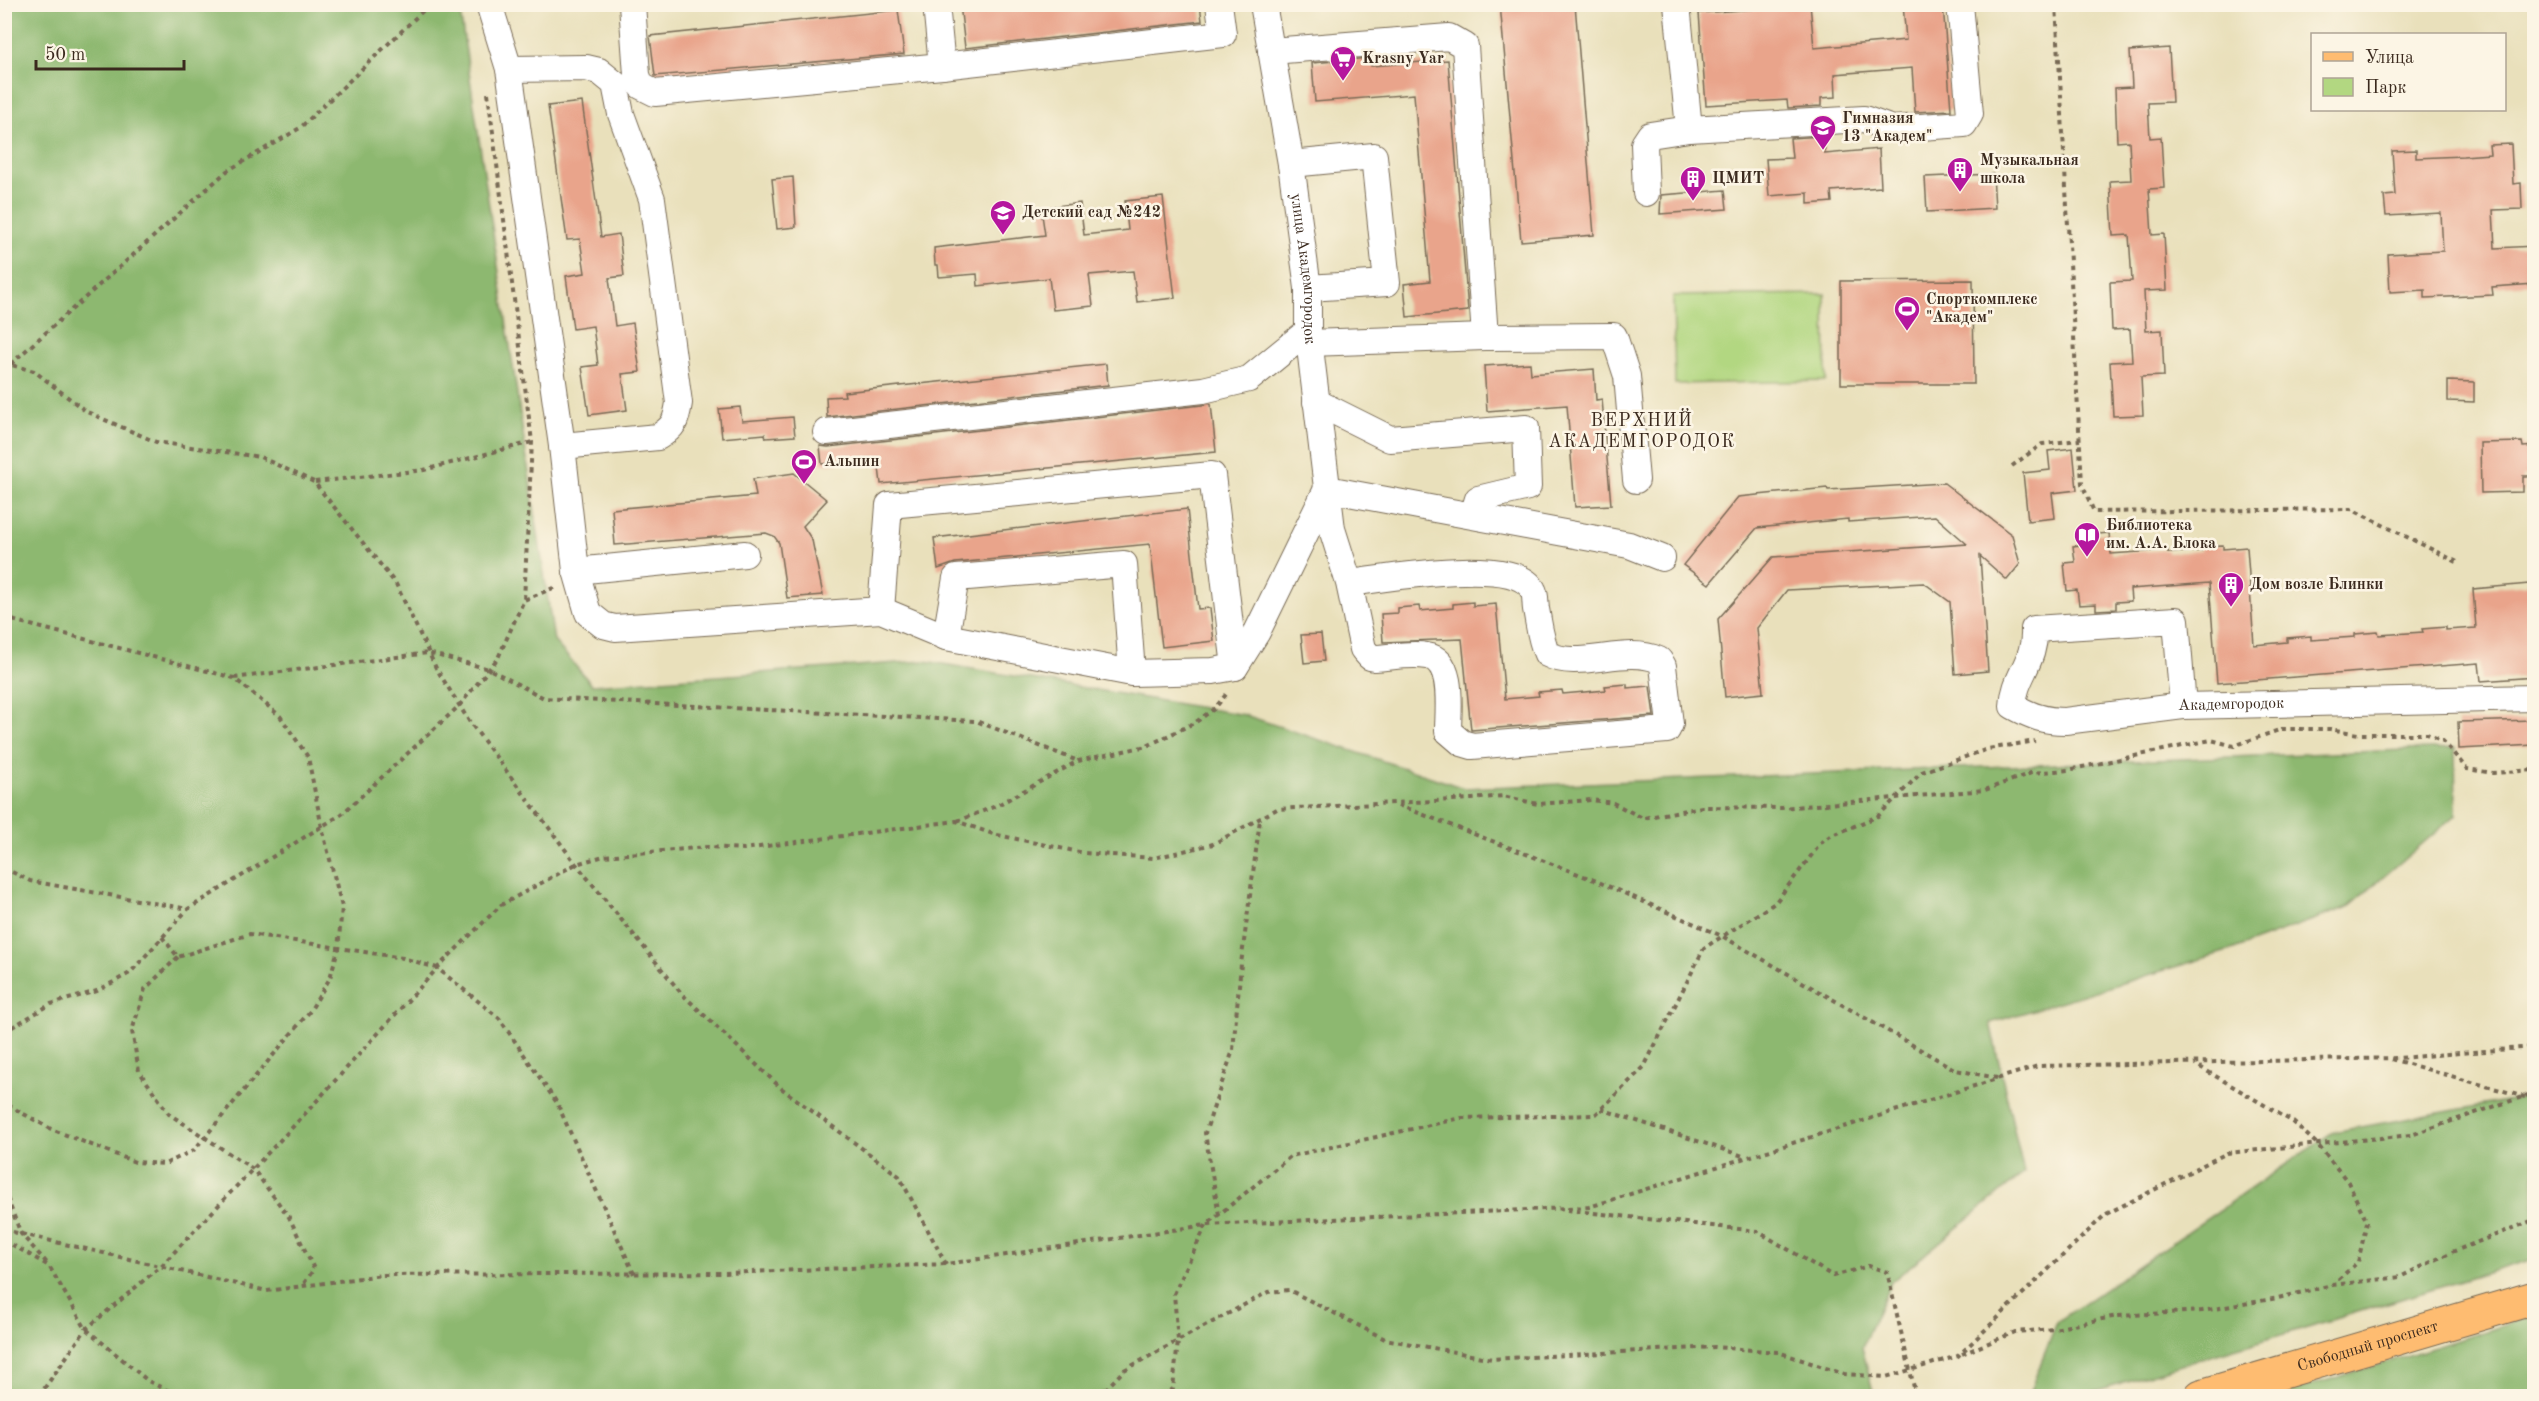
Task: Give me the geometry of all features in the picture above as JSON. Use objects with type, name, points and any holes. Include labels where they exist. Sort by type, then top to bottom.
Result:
[{"type":"main road","name":"Свободный проспект","points":[[2201,1396],[2535,1298]]},
{"type":"street","points":[[489,4],[509,69],[562,446],[575,565],[588,613],[603,624],[615,628],[881,610],[946,637],[1132,673],[1213,671],[1235,667],[1257,632],[1327,489],[1629,545],[1662,558]]},
{"type":"street","points":[[632,4],[637,75],[642,86],[656,93],[942,66],[1223,34],[1219,4]]},
{"type":"street","points":[[936,4],[942,66]]},
{"type":"street","points":[[1263,4],[1271,51],[1449,37],[1465,46],[1485,336]]},
{"type":"street","points":[[1677,4],[1689,129]]},
{"type":"street","points":[[1646,193],[1644,144],[1650,135],[1689,129],[1864,119],[1892,129],[1964,124],[1970,114],[1960,4]]},
{"type":"street","name":"улица Академгородок","points":[[1271,51],[1291,164],[1308,288],[1308,337],[1332,529],[1349,582],[1363,649],[1370,657],[1428,656],[1443,666],[1447,676],[1448,731],[1462,743],[1472,746],[1667,730],[1670,724],[1663,666],[1659,660],[1637,655],[1565,660],[1546,654],[1533,590],[1526,582],[1515,577],[1500,571],[1473,569],[1349,582]]},
{"type":"street","points":[[509,69],[586,68],[599,71],[615,84],[621,114],[652,199],[679,403],[677,418],[671,429],[658,437],[562,446]]},
{"type":"street","points":[[1291,164],[1374,156],[1387,283],[1308,288]]},
{"type":"street","points":[[826,432],[1203,390],[1249,379],[1308,337],[1614,336],[1627,376],[1636,480]]},
{"type":"street","points":[[1316,402],[1390,439],[1526,428],[1528,487],[1478,499],[1473,515]]},
{"type":"street","points":[[881,610],[889,505],[1212,475],[1235,667]]},
{"type":"street","points":[[575,565],[745,554]]},
{"type":"street","points":[[946,637],[956,578],[1124,564],[1132,673]]},
{"type":"street","name":"Академгородок","points":[[2183,706],[2176,620],[2034,629],[2035,644],[2026,669],[2013,693],[2013,706],[2032,717],[2047,721],[2065,721],[2183,706],[2535,698]]},
{"type":"path","points":[[4,370],[227,171],[300,128],[430,4]]},
{"type":"path","points":[[2056,4],[2082,484],[2094,512],[2351,509],[2459,563]]},
{"type":"path","points":[[4,1032],[51,1004],[97,991],[130,973],[189,909],[342,814],[459,706],[498,658],[524,600],[532,442],[487,86]]},
{"type":"path","points":[[4,363],[34,370],[87,412],[156,442],[260,457],[314,482],[396,584],[428,653],[459,706],[576,864],[682,994],[781,1088],[899,1176],[946,1264]]},
{"type":"path","points":[[2012,466],[2042,444],[2080,440]]},
{"type":"path","points":[[314,482],[424,470],[532,442]]},
{"type":"path","points":[[524,600],[568,582],[575,565]]},
{"type":"path","points":[[4,618],[234,678],[428,653],[489,669],[544,698],[976,721],[1078,762]]},
{"type":"path","points":[[39,1396],[86,1329],[161,1266],[437,968],[501,905],[576,864],[604,856],[708,847],[744,849],[956,821],[996,806],[1078,762],[1147,746],[1196,722],[1215,708],[1233,684],[1235,667]]},
{"type":"path","points":[[4,1103],[51,1129],[135,1162],[165,1164],[194,1150],[310,1011],[330,978],[338,949],[342,907],[322,828],[308,757],[280,716],[234,678]]},
{"type":"path","points":[[956,821],[993,834],[1084,853],[1154,858],[1214,844],[1277,809],[1503,796],[1538,804],[1591,800],[1613,803],[1643,818],[1702,807],[1782,808],[1985,790],[2031,773],[2068,770],[2211,740],[2234,746],[2282,729],[2330,729],[2358,734],[2427,734],[2443,741],[2467,769],[2493,773],[2535,770]]},
{"type":"path","points":[[1162,1396],[1173,1389],[1178,1341],[1174,1294],[1206,1225],[1291,1156],[1461,1118],[1595,1115],[1644,1067],[1704,948],[1775,903],[1824,839],[1878,816],[1922,772],[1988,749],[2044,739]]},
{"type":"path","points":[[1394,803],[1594,880],[1722,936],[1956,1070],[2000,1078]]},
{"type":"path","points":[[1219,1215],[1205,1133],[1233,1050],[1241,964],[1260,819]]},
{"type":"path","points":[[4,868],[30,881],[189,909]]},
{"type":"path","points":[[302,1286],[314,1269],[289,1217],[253,1169],[169,1114],[139,1071],[132,1031],[145,989],[178,957],[250,934],[403,958],[437,968],[499,1018],[557,1103],[634,1274]]},
{"type":"path","points":[[162,937],[178,957]]},
{"type":"path","points":[[4,1230],[267,1291],[382,1275],[725,1273],[946,1264],[1206,1225],[1589,1207],[2038,1066],[2387,1058],[2535,1047]]},
{"type":"path","points":[[2387,1058],[2525,1098]]},
{"type":"path","points":[[2192,1063],[2293,1122],[2317,1144],[2348,1182],[2367,1222],[2358,1262],[2332,1285]]},
{"type":"path","points":[[1958,1356],[2106,1214],[2227,1153],[2411,1135],[2535,1094]]},
{"type":"path","points":[[1601,1109],[1747,1158]]},
{"type":"path","points":[[4,1190],[21,1234],[50,1266],[86,1329],[148,1381],[179,1396]]},
{"type":"path","points":[[1555,1209],[1757,1231],[1833,1276],[1869,1266],[1887,1272],[1916,1396]]},
{"type":"path","points":[[1099,1396],[1124,1370],[1268,1292],[1289,1290],[1385,1339],[1492,1359],[1715,1347],[1778,1352],[1844,1374],[1886,1377],[1958,1356],[2015,1332],[2054,1329],[2117,1316],[2202,1311],[2278,1298],[2332,1285],[2400,1277],[2452,1252],[2535,1220]]},
{"type":"path","points":[[4,1240],[50,1266]]},
{"type":"green space","points":[[5,4],[459,5],[554,641],[592,685],[925,661],[1245,715],[1464,788],[2455,748],[2456,815],[2348,907],[2231,950],[1990,1023],[2024,1173],[1891,1282],[1862,1347],[1874,1396],[5,1396]]},
{"type":"green space","points":[[1825,294],[1826,381],[1675,384],[1673,296]]},
{"type":"green space","points":[[2534,1096],[2534,1259],[2078,1396],[2028,1396],[2057,1322],[2333,1132]]},
{"type":"green space","points":[[2534,1315],[2534,1396],[2277,1396],[2499,1327]]},
{"type":"building","points":[[960,4],[1200,4],[1202,21],[965,48]]},
{"type":"building","points":[[1500,4],[1575,4],[1594,235],[1521,241]]},
{"type":"building","points":[[1788,4],[1810,4],[1814,48],[1906,40],[1903,4],[1943,4],[1951,110],[1915,112],[1912,68],[1835,74],[1836,97],[1821,98],[1821,106],[1788,108],[1787,100],[1706,105],[1699,13],[1788,7]]},
{"type":"building","points":[[898,10],[904,54],[655,76],[650,36]]},
{"type":"building","points":[[2169,48],[2172,102],[2148,103],[2150,138],[2161,137],[2164,188],[2149,189],[2152,235],[2164,234],[2167,290],[2144,291],[2146,331],[2162,330],[2164,376],[2141,377],[2143,415],[2113,416],[2110,362],[2132,361],[2130,329],[2112,330],[2110,282],[2132,281],[2129,235],[2113,236],[2110,181],[2131,180],[2129,141],[2117,142],[2115,88],[2132,87],[2130,51]]},
{"type":"building","points":[[1370,58],[1371,66],[1448,60],[1468,311],[1407,317],[1404,284],[1430,281],[1414,94],[1315,102],[1312,63]]},
{"type":"building","points":[[582,102],[601,237],[619,234],[624,276],[609,278],[615,326],[633,323],[640,372],[622,374],[627,410],[589,415],[582,367],[598,365],[593,326],[573,329],[566,276],[585,273],[580,239],[567,240],[548,106]]},
{"type":"building","points":[[1824,136],[1825,154],[1879,149],[1881,187],[1831,191],[1832,202],[1808,204],[1808,193],[1769,196],[1766,159],[1792,158],[1790,138]]},
{"type":"building","points":[[2511,144],[2513,184],[2521,183],[2522,209],[2493,210],[2495,248],[2535,246],[2535,284],[2492,287],[2493,295],[2425,298],[2425,290],[2390,292],[2388,254],[2443,251],[2441,213],[2386,216],[2384,196],[2395,195],[2392,151],[2416,150],[2416,158],[2463,156],[2490,154],[2489,145]]},
{"type":"building","name":"Музыкальная школа","points":[[1993,174],[1995,208],[1927,212],[1925,177]]},
{"type":"building","points":[[793,177],[796,227],[777,229],[772,179]]},
{"type":"building","name":"ЦМИТ","points":[[1725,190],[1727,209],[1660,214],[1661,195]]},
{"type":"building","points":[[1163,197],[1175,298],[1137,302],[1133,271],[1089,275],[1093,306],[1053,310],[1049,278],[978,286],[977,274],[939,277],[938,265],[935,265],[934,248],[1045,235],[1041,208],[1080,203],[1084,235],[1128,230],[1125,201]]},
{"type":"building","name":"Спорткомплекс \"Академ\"","points":[[1973,280],[1974,384],[1841,384],[1841,281]]},
{"type":"building","points":[[1530,363],[1531,374],[1594,369],[1596,400],[1602,399],[1611,505],[1575,507],[1567,405],[1487,411],[1484,366]]},
{"type":"building","points":[[1106,364],[1108,385],[827,417],[826,397],[845,396],[844,392]]},
{"type":"building","points":[[2448,381],[2474,382],[2474,402],[2448,401]]},
{"type":"building","points":[[1211,404],[1216,452],[881,484],[878,459],[822,464],[820,446],[828,447]]},
{"type":"building","points":[[740,407],[742,421],[793,417],[795,436],[766,438],[765,434],[722,438],[719,409]]},
{"type":"building","points":[[2522,442],[2523,447],[2535,446],[2535,476],[2523,476],[2523,492],[2481,493],[2480,443]]},
{"type":"building","points":[[2073,448],[2077,490],[2052,493],[2055,518],[2028,521],[2023,473],[2050,470],[2048,451]]},
{"type":"building","points":[[794,473],[827,500],[803,526],[812,540],[823,595],[787,598],[779,543],[774,536],[766,533],[615,545],[612,509],[756,496],[753,479]]},
{"type":"building","points":[[1944,483],[2012,535],[2020,564],[2007,580],[1980,556],[1988,671],[1955,674],[1950,602],[1924,583],[1787,590],[1757,628],[1763,693],[1725,697],[1718,619],[1773,557],[1967,544],[1935,516],[1848,522],[1848,519],[1757,528],[1709,584],[1683,565],[1738,497],[1827,488],[1828,490]]},
{"type":"building","points":[[1187,509],[1198,609],[1210,608],[1214,641],[1162,647],[1150,544],[955,563],[938,569],[934,538]]},
{"type":"building","name":"Дом возле Блинки","points":[[2109,533],[2111,554],[2168,550],[2168,553],[2201,551],[2201,546],[2223,545],[2223,549],[2247,547],[2254,645],[2287,642],[2287,638],[2311,636],[2311,640],[2355,637],[2355,634],[2378,632],[2379,635],[2423,632],[2422,629],[2446,627],[2446,630],[2476,628],[2473,589],[2529,584],[2535,643],[2535,677],[2481,681],[2479,663],[2217,683],[2209,583],[2130,589],[2131,601],[2116,602],[2116,609],[2096,610],[2096,604],[2079,605],[2077,590],[2067,591],[2064,563],[2075,562],[2073,546],[2088,544],[2087,535]]},
{"type":"building","points":[[1473,602],[1473,606],[1496,604],[1505,699],[1539,696],[1538,692],[1562,690],[1563,694],[1606,690],[1605,686],[1627,684],[1627,688],[1650,686],[1654,716],[1471,730],[1462,639],[1383,642],[1381,614],[1398,613],[1398,608],[1419,606],[1420,611],[1453,608],[1453,604]]},
{"type":"building","points":[[1321,634],[1324,661],[1304,663],[1301,635]]},
{"type":"building","points":[[2535,720],[2535,745],[2459,749],[2458,722]]},
{"type":"place","name":"Krasny Yar","points":[[1343,82]]},
{"type":"place","name":"Гимназия 13 \"Академ\"","points":[[1823,151]]},
{"type":"place","name":"Музыкальная школа","points":[[1960,193]]},
{"type":"place","name":"ЦМИТ","points":[[1693,202]]},
{"type":"place","name":"Детский сад №242","points":[[1003,236]]},
{"type":"place","name":"Спорткомплекс \"Академ\"","points":[[1907,332]]},
{"type":"place","name":"Альпин","points":[[804,485]]},
{"type":"place","name":"Библиотека им. А.А. Блока","points":[[2087,558]]},
{"type":"place","name":"Дом возле Блинки","points":[[2231,608]]},
{"type":"district","name":"ВЕРХНИЙ АКАДЕМГОРОДОК","points":[[1642,431]]}]
